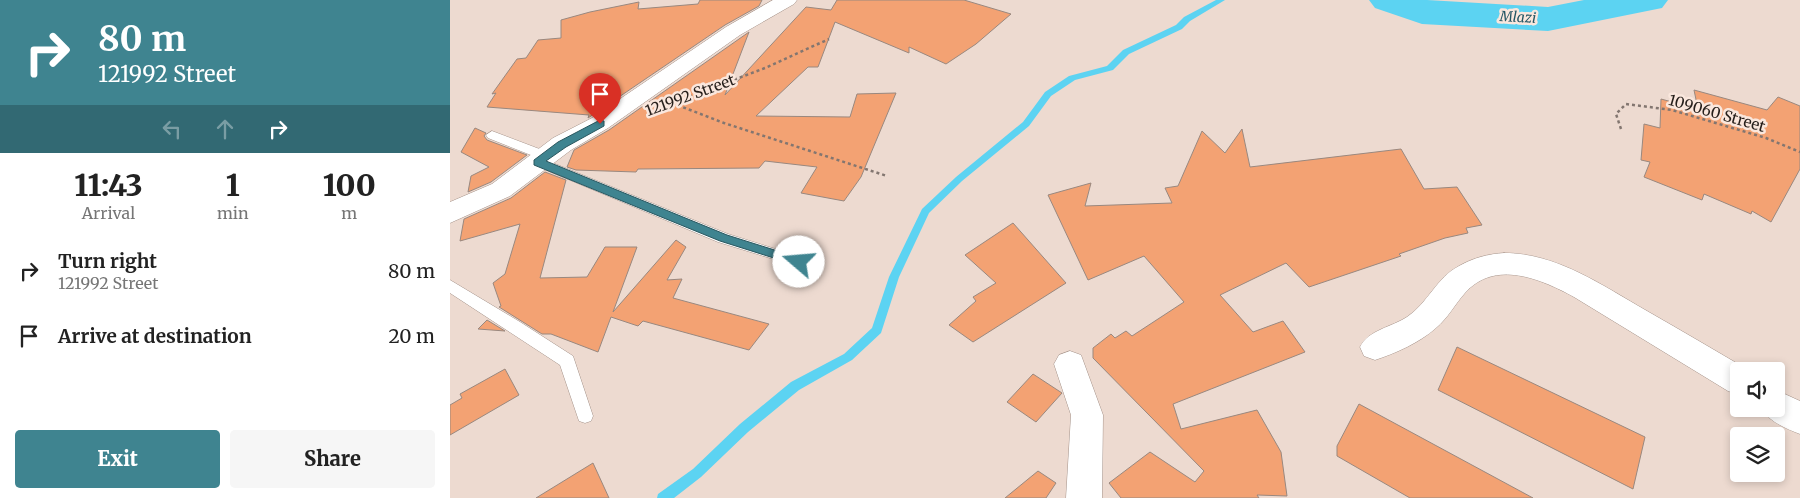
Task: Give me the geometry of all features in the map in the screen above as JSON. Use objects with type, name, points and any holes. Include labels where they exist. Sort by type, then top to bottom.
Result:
[{"type":"street","points":[[450,213],[501,190],[562,144],[600,124],[733,31],[787,0]]},
{"type":"street","points":[[1375,347],[1413,330],[1433,314],[1456,282],[1467,274],[1490,264],[1510,263],[1530,266],[1552,274],[1604,299],[1730,376]]},
{"type":"street","points":[[1070,364],[1087,415],[1084,498]]},
{"type":"street","points":[[1785,410],[1800,419]]},
{"type":"lane","points":[[492,135],[542,159],[724,238],[799,262]]},
{"type":"lane","points":[[450,286],[567,361],[585,416]]},
{"type":"path","name":"121992 Street","points":[[665,106],[765,68],[828,39]]},
{"type":"path","points":[[672,103],[724,123],[887,176]]},
{"type":"path","name":"109060 Street","points":[[1621,129],[1616,114],[1626,104],[1672,110],[1766,138],[1800,152]]},
{"type":"building","points":[[700,0],[762,0],[759,6],[725,25],[588,118],[589,115],[487,107],[496,93],[492,94],[517,59],[526,58],[538,40],[561,38],[561,20],[639,2],[638,9],[698,4]]},
{"type":"building","points":[[837,0],[964,0],[1011,14],[976,44],[946,64],[909,47],[909,53],[835,22],[818,67],[808,67],[756,116],[850,117],[857,94],[896,93],[861,177],[844,201],[801,193],[817,167],[765,161],[759,168],[638,169],[636,172],[576,170],[567,167],[574,150],[609,130],[749,32],[725,95],[806,7],[831,10]]},
{"type":"building","points":[[1694,90],[1767,110],[1778,97],[1800,106],[1800,169],[1771,222],[1752,211],[1751,214],[1704,194],[1702,200],[1644,177],[1650,162],[1641,160],[1644,124],[1660,128],[1661,99],[1698,109]]},
{"type":"building","points":[[475,128],[486,133],[484,136],[487,140],[527,155],[491,182],[468,192],[471,176],[489,167],[461,152]]},
{"type":"building","points":[[1242,129],[1250,167],[1401,149],[1424,189],[1457,187],[1482,225],[1466,228],[1468,233],[1445,238],[1399,254],[1401,256],[1309,287],[1286,263],[1220,295],[1253,332],[1283,321],[1305,352],[1173,404],[1181,429],[1257,410],[1281,452],[1287,496],[1257,495],[1259,498],[1121,498],[1109,483],[1150,452],[1195,482],[1204,471],[1093,358],[1093,348],[1111,334],[1115,338],[1126,331],[1132,336],[1184,302],[1144,256],[1088,280],[1048,195],[1091,183],[1085,206],[1172,203],[1165,188],[1178,186],[1202,131],[1225,153]]},
{"type":"building","points":[[545,172],[566,180],[540,278],[587,277],[605,247],[637,247],[613,312],[676,240],[686,247],[667,280],[682,279],[673,298],[769,324],[749,350],[643,321],[638,326],[611,317],[598,352],[551,334],[542,334],[499,307],[501,306],[493,283],[505,274],[520,224],[460,241],[464,219],[511,198]]},
{"type":"building","points":[[1013,223],[1066,283],[973,342],[949,325],[976,301],[973,297],[996,283],[965,255]]},
{"type":"building","points":[[487,320],[505,331],[478,329]]},
{"type":"building","points":[[1457,347],[1645,437],[1633,489],[1438,390]]},
{"type":"building","points":[[505,369],[519,395],[450,435],[450,405],[462,398],[460,394]]},
{"type":"building","points":[[1033,374],[1062,393],[1036,422],[1007,402]]},
{"type":"building","points":[[1359,404],[1533,498],[1410,498],[1337,456],[1337,446]]},
{"type":"building","points":[[593,463],[609,498],[536,498]]},
{"type":"building","points":[[1038,471],[1056,483],[1046,498],[1005,498]]},
{"type":"waterway","points":[[663,498],[697,473],[744,428],[795,386],[848,357],[877,330],[894,277],[925,211],[959,179],[1026,124],[1048,94],[1072,78],[1110,68],[1126,52],[1179,27],[1187,19],[1221,0]]},
{"type":"waterway","name":"Mlazi","points":[[1389,0],[1422,12],[1548,19],[1648,0]]},
{"type":"route","points":[[600,124],[562,144],[538,162],[724,238],[799,262]]}]
